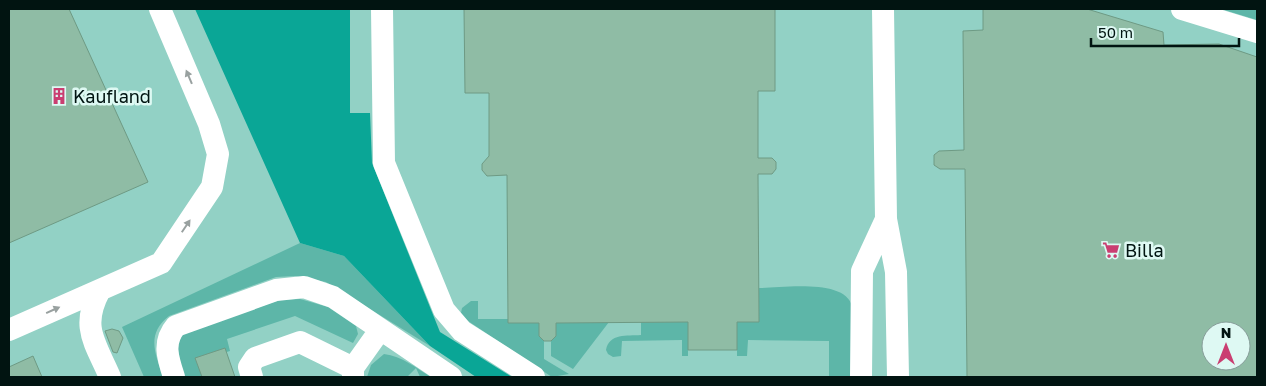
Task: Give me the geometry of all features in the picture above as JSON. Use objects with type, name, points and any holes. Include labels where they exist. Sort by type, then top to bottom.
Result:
[{"type":"lane","points":[[9,330],[161,263],[212,187],[218,154],[209,124],[160,9]]},
{"type":"lane","points":[[382,9],[384,163],[444,310],[462,332],[534,377]]},
{"type":"lane","points":[[883,9],[886,219],[896,272],[898,377]]},
{"type":"lane","points":[[1182,9],[1257,32]]},
{"type":"lane","points":[[861,377],[862,271],[886,219]]},
{"type":"lane","points":[[174,377],[167,348],[170,334],[176,326],[276,290],[304,287],[332,297],[451,377]]},
{"type":"lane","points":[[100,290],[91,307],[89,320],[92,335],[110,377]]},
{"type":"lane","points":[[252,377],[249,367],[255,358],[300,342],[353,373],[380,330]]},
{"type":"shaded area","points":[[9,9],[1257,9],[1257,377],[9,377]]},
{"type":"shaded area","points":[[1221,9],[1257,9],[1257,20]]},
{"type":"shaded area","points":[[300,243],[344,256],[430,346],[326,282],[295,276],[276,277],[169,316],[157,330],[154,344],[163,377],[144,377],[122,327]]},
{"type":"shaded area","points":[[797,286],[826,288],[838,292],[847,298],[852,307],[854,323],[852,377],[829,377],[829,341],[748,340],[747,356],[737,356],[737,321],[759,322],[759,288]]},
{"type":"shaded area","points":[[300,299],[328,307],[356,326],[358,334],[353,343],[295,316],[227,339],[230,351],[200,360],[205,377],[183,377],[177,346],[183,333],[280,300]]},
{"type":"shaded area","points":[[471,301],[478,301],[478,319],[508,319],[539,323],[539,336],[544,341],[544,359],[569,374],[552,377],[468,321],[461,313],[462,308]]},
{"type":"shaded area","points":[[609,322],[573,369],[551,356],[551,341],[556,323]]},
{"type":"shaded area","points":[[641,322],[688,322],[688,356],[682,356],[682,340],[622,341],[621,356],[613,357],[608,354],[606,350],[608,345],[615,338],[619,336],[641,335]]},
{"type":"shaded area","points":[[384,354],[403,360],[431,377],[420,377],[416,368],[407,377],[367,377],[371,365]]},
{"type":"green space","points":[[195,9],[350,9],[350,113],[370,113],[372,163],[440,332],[512,377],[476,377],[430,346],[344,256],[300,243]]},
{"type":"building","name":"Kaufland","points":[[9,9],[69,9],[148,182],[9,243]]},
{"type":"building","points":[[464,9],[775,9],[775,91],[758,91],[758,158],[772,158],[776,162],[776,169],[772,174],[758,174],[759,322],[737,322],[737,350],[688,350],[688,322],[556,323],[556,336],[551,341],[544,341],[539,336],[539,323],[508,323],[507,175],[487,176],[482,170],[482,164],[489,156],[489,93],[465,93]]},
{"type":"building","name":"Billa","points":[[983,9],[1087,9],[1163,32],[1164,45],[1219,44],[1257,57],[1257,377],[967,377],[965,169],[940,169],[934,165],[934,155],[939,151],[964,150],[963,31],[983,30]]},
{"type":"building","points":[[112,329],[119,331],[123,338],[117,353],[113,352],[105,331]]},
{"type":"building","points":[[225,348],[235,377],[202,377],[195,358]]},
{"type":"building","points":[[33,356],[42,377],[9,377],[9,367]]},
{"type":"place","name":"Kaufland","points":[[59,96]]},
{"type":"place","name":"Billa","points":[[1111,250]]}]
